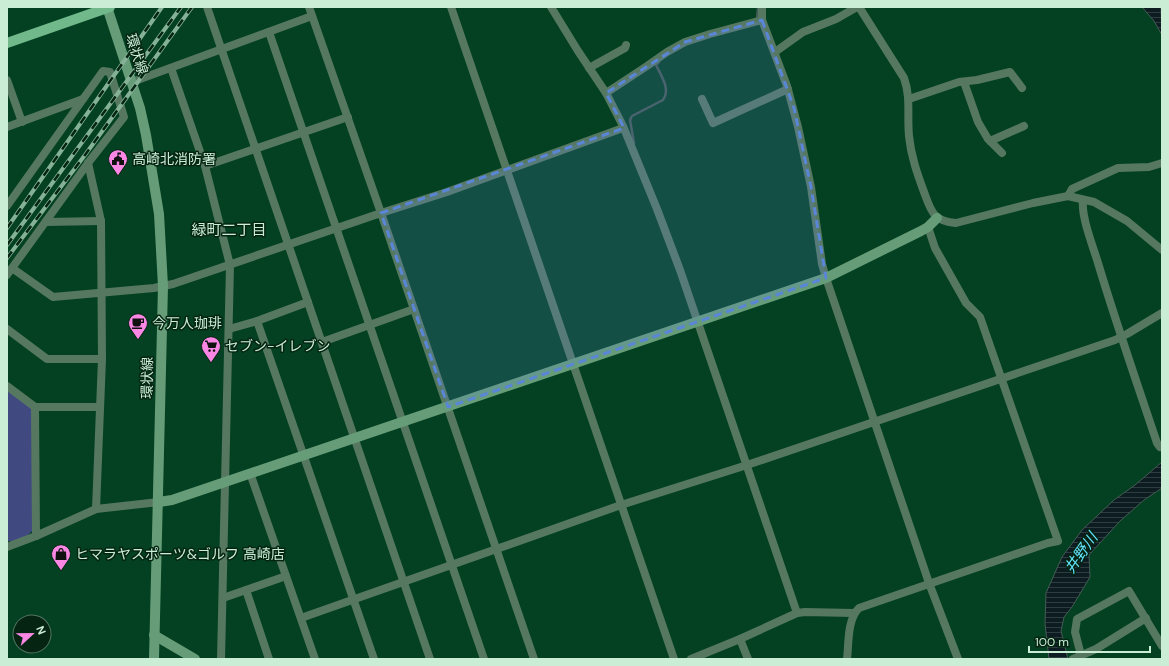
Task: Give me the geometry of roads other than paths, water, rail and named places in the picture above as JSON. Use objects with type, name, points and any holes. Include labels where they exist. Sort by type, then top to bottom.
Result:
[{"type":"main road","points":[[7,43],[108,7]]},
{"type":"street","name":"環状線","points":[[108,7],[140,108],[152,162],[161,238],[163,286],[159,502],[154,659]]},
{"type":"street","points":[[207,7],[430,659]]},
{"type":"street","points":[[309,7],[534,659]]},
{"type":"street","points":[[451,7],[674,659]]},
{"type":"street","points":[[551,7],[606,93],[623,128],[660,216],[698,322],[797,613]]},
{"type":"street","points":[[762,7],[762,20],[788,89],[811,187],[822,264],[826,278],[929,583],[958,659]]},
{"type":"street","points":[[775,52],[803,32],[836,19],[858,7],[904,78],[909,99],[909,135],[913,159],[930,209],[936,218],[947,222],[956,223],[1033,203],[1068,196],[1094,202],[1127,221],[1162,250]]},
{"type":"street","points":[[132,82],[312,16]]},
{"type":"street","points":[[606,93],[667,52],[685,42],[762,20]]},
{"type":"street","points":[[269,32],[484,659]]},
{"type":"street","points":[[589,68],[625,48],[626,46]]},
{"type":"street","points":[[171,68],[205,166],[230,265],[221,659]]},
{"type":"street","points":[[7,206],[103,71],[110,72],[124,117],[88,163],[7,275]]},
{"type":"street","points":[[909,99],[964,82],[1010,72],[1022,88]]},
{"type":"street","points":[[7,80],[22,122]]},
{"type":"street","points":[[964,82],[978,122],[990,141],[1002,153]]},
{"type":"street","points":[[702,99],[714,124],[788,89]]},
{"type":"street","points":[[7,127],[84,99]]},
{"type":"street","points":[[205,166],[348,117]]},
{"type":"street","points":[[990,141],[1024,126]]},
{"type":"street","points":[[12,268],[53,297],[102,293],[173,284],[447,192],[623,128]]},
{"type":"street","points":[[1068,196],[1072,189],[1118,168],[1149,167],[1162,162]]},
{"type":"street","points":[[88,163],[101,221],[102,359],[96,509]]},
{"type":"street","points":[[1083,200],[1082,205],[1087,226],[1121,338],[1160,447]]},
{"type":"street","points":[[7,547],[36,536],[96,509],[172,500],[826,278],[928,227],[936,218]]},
{"type":"street","points":[[46,222],[101,221]]},
{"type":"street","points":[[847,659],[850,623],[854,613],[859,608],[929,583],[1058,541],[980,317],[966,302],[935,248],[928,227]]},
{"type":"street","points":[[229,329],[257,321],[308,302]]},
{"type":"street","points":[[322,342],[414,309]]},
{"type":"street","points":[[301,618],[621,505],[747,465],[1121,338],[1162,313]]},
{"type":"street","points":[[257,321],[374,659]]},
{"type":"street","points":[[7,329],[47,359],[102,359]]},
{"type":"street","points":[[7,386],[35,407],[100,407]]},
{"type":"street","points":[[35,407],[36,536]]},
{"type":"street","points":[[250,473],[315,659]]},
{"type":"street","points":[[223,598],[286,576]]},
{"type":"street","points":[[246,590],[269,659]]},
{"type":"street","points":[[1146,618],[1096,648],[1076,657],[1077,619],[1129,591],[1146,618],[1162,646]]},
{"type":"street","points":[[691,659],[797,613],[854,613]]},
{"type":"street","points":[[154,635],[195,659]]},
{"type":"street","points":[[740,639],[748,659]]},
{"type":"water","points":[[1142,7],[1161,7],[1162,35],[1154,21]]},
{"type":"water","name":"井野川","points":[[1162,462],[1162,488],[1144,500],[1120,521],[1089,555],[1090,577],[1072,607],[1064,617],[1061,631],[1068,659],[1049,659],[1045,624],[1046,593],[1062,557],[1082,530],[1114,500],[1135,485]]},
{"type":"waterway","points":[[757,18],[758,7]]},
{"type":"waterway","points":[[634,143],[630,120],[632,116],[663,100],[665,96],[666,87],[656,65],[659,62]]},
{"type":"railway","points":[[7,228],[162,7]]},
{"type":"railway","points":[[7,245],[181,7]]},
{"type":"railway","points":[[7,258],[85,155],[192,7]]},
{"type":"place","name":"高崎北消防署","points":[[118,176]]},
{"type":"place","name":"今万人珈琲","points":[[138,340]]},
{"type":"place","name":"セブン-イレブン","points":[[211,363]]},
{"type":"place","name":"ヒマラヤスポーツ&ゴルフ 高崎店","points":[[61,571]]},
{"type":"district","name":"緑町二丁目","points":[[229,230]]}]
